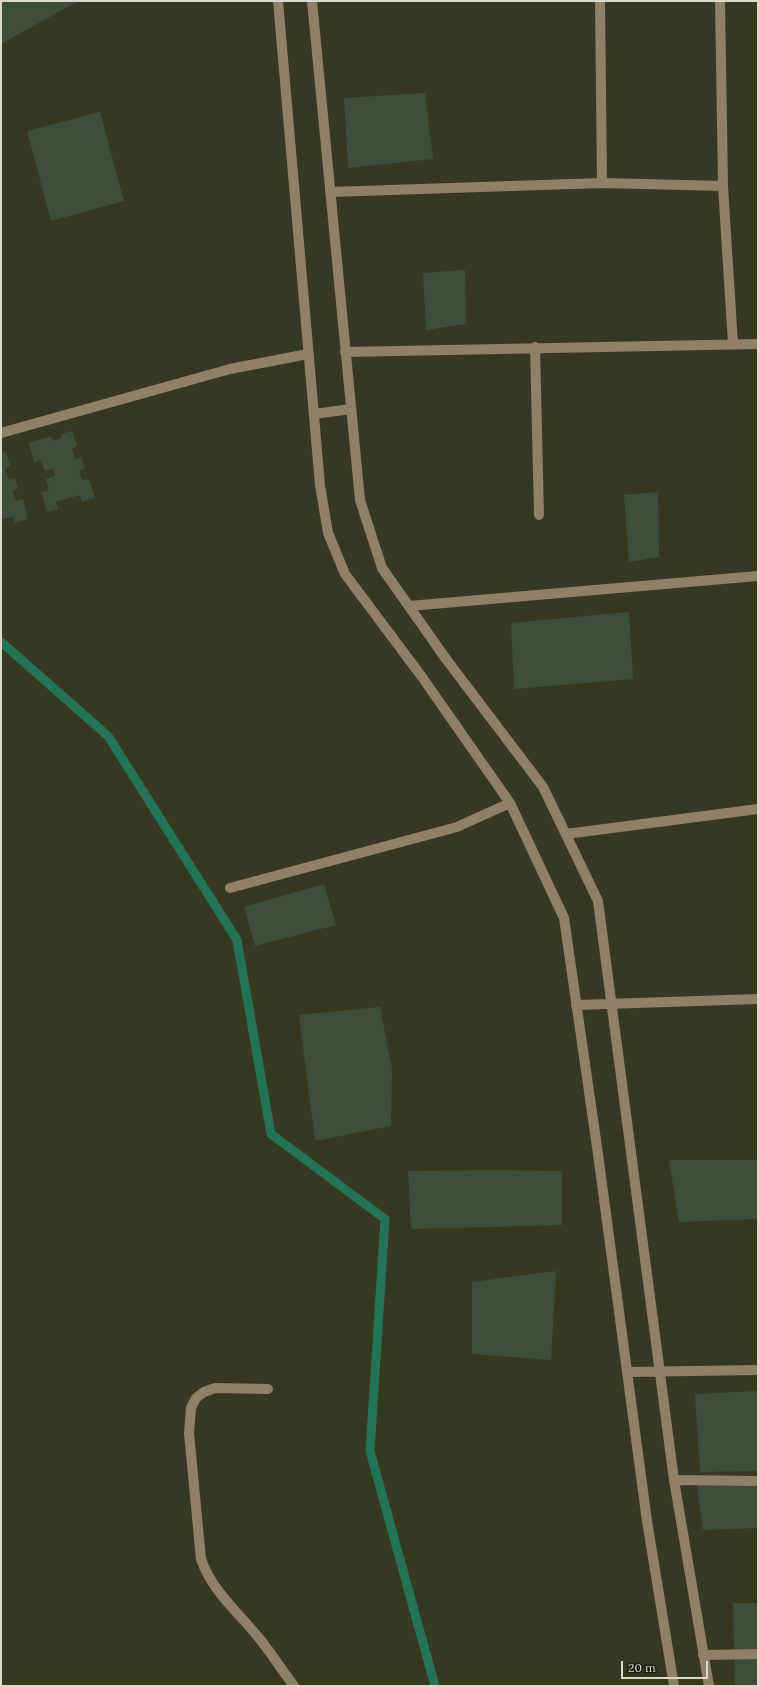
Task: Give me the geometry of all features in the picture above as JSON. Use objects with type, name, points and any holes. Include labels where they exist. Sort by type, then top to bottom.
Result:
[{"type":"street","points":[[278,1],[320,485],[328,533],[345,574],[422,677],[510,803],[564,918],[647,1521],[674,1686]]},
{"type":"street","points":[[312,1],[360,500],[382,568],[446,659],[543,787],[598,901],[661,1371],[674,1480],[709,1686]]},
{"type":"street","points":[[600,1],[602,183]]},
{"type":"street","points":[[720,1],[723,186],[734,344]]},
{"type":"street","points":[[330,192],[602,183],[723,186]]},
{"type":"street","points":[[345,352],[535,347],[758,344]]},
{"type":"street","points":[[535,347],[539,515]]},
{"type":"street","points":[[1,433],[195,378],[230,369],[308,354]]},
{"type":"street","points":[[314,414],[351,409]]},
{"type":"street","points":[[409,606],[758,576]]},
{"type":"street","points":[[230,888],[457,827],[510,803]]},
{"type":"street","points":[[566,834],[758,809]]},
{"type":"street","points":[[576,1005],[758,999]]},
{"type":"street","points":[[627,1372],[758,1370]]},
{"type":"street","points":[[268,1389],[216,1388],[204,1392],[196,1398],[191,1408],[189,1433],[201,1559],[206,1574],[216,1589],[259,1639],[294,1686]]},
{"type":"street","points":[[674,1480],[758,1480]]},
{"type":"street","points":[[703,1655],[758,1654]]},
{"type":"building","points":[[1,1],[78,1],[1,44]]},
{"type":"building","points":[[425,93],[433,159],[348,168],[344,98]]},
{"type":"building","points":[[100,112],[124,201],[51,221],[27,131]]},
{"type":"building","points":[[465,270],[466,324],[426,330],[423,273]]},
{"type":"building","points":[[72,431],[77,445],[72,449],[75,459],[81,457],[85,468],[79,471],[82,480],[89,479],[95,498],[82,502],[80,495],[56,502],[58,509],[47,512],[41,492],[49,490],[46,479],[55,476],[53,469],[45,471],[41,460],[34,462],[29,443],[51,436],[53,441],[62,438],[61,434]]},
{"type":"building","points":[[6,452],[10,465],[5,470],[9,480],[15,478],[18,488],[13,492],[16,501],[23,499],[28,519],[15,523],[14,516],[1,520],[1,453]]},
{"type":"building","points":[[658,492],[659,557],[629,562],[624,495]]},
{"type":"building","points":[[629,612],[633,679],[514,689],[511,623]]},
{"type":"building","points":[[324,884],[336,925],[255,946],[244,907]]},
{"type":"building","points":[[380,1007],[392,1069],[391,1126],[315,1141],[299,1015]]},
{"type":"building","points":[[669,1160],[758,1160],[758,1219],[679,1222]]},
{"type":"building","points":[[408,1171],[562,1171],[562,1225],[411,1229]]},
{"type":"building","points":[[556,1271],[551,1360],[472,1354],[472,1282]]},
{"type":"building","points":[[758,1391],[758,1471],[700,1472],[695,1394]]},
{"type":"building","points":[[697,1484],[758,1484],[758,1528],[703,1530]]},
{"type":"building","points":[[733,1603],[758,1603],[758,1686],[735,1686]]},
{"type":"waterway","points":[[1,642],[108,736],[237,940],[271,1134],[385,1219],[370,1451],[435,1686]]}]
